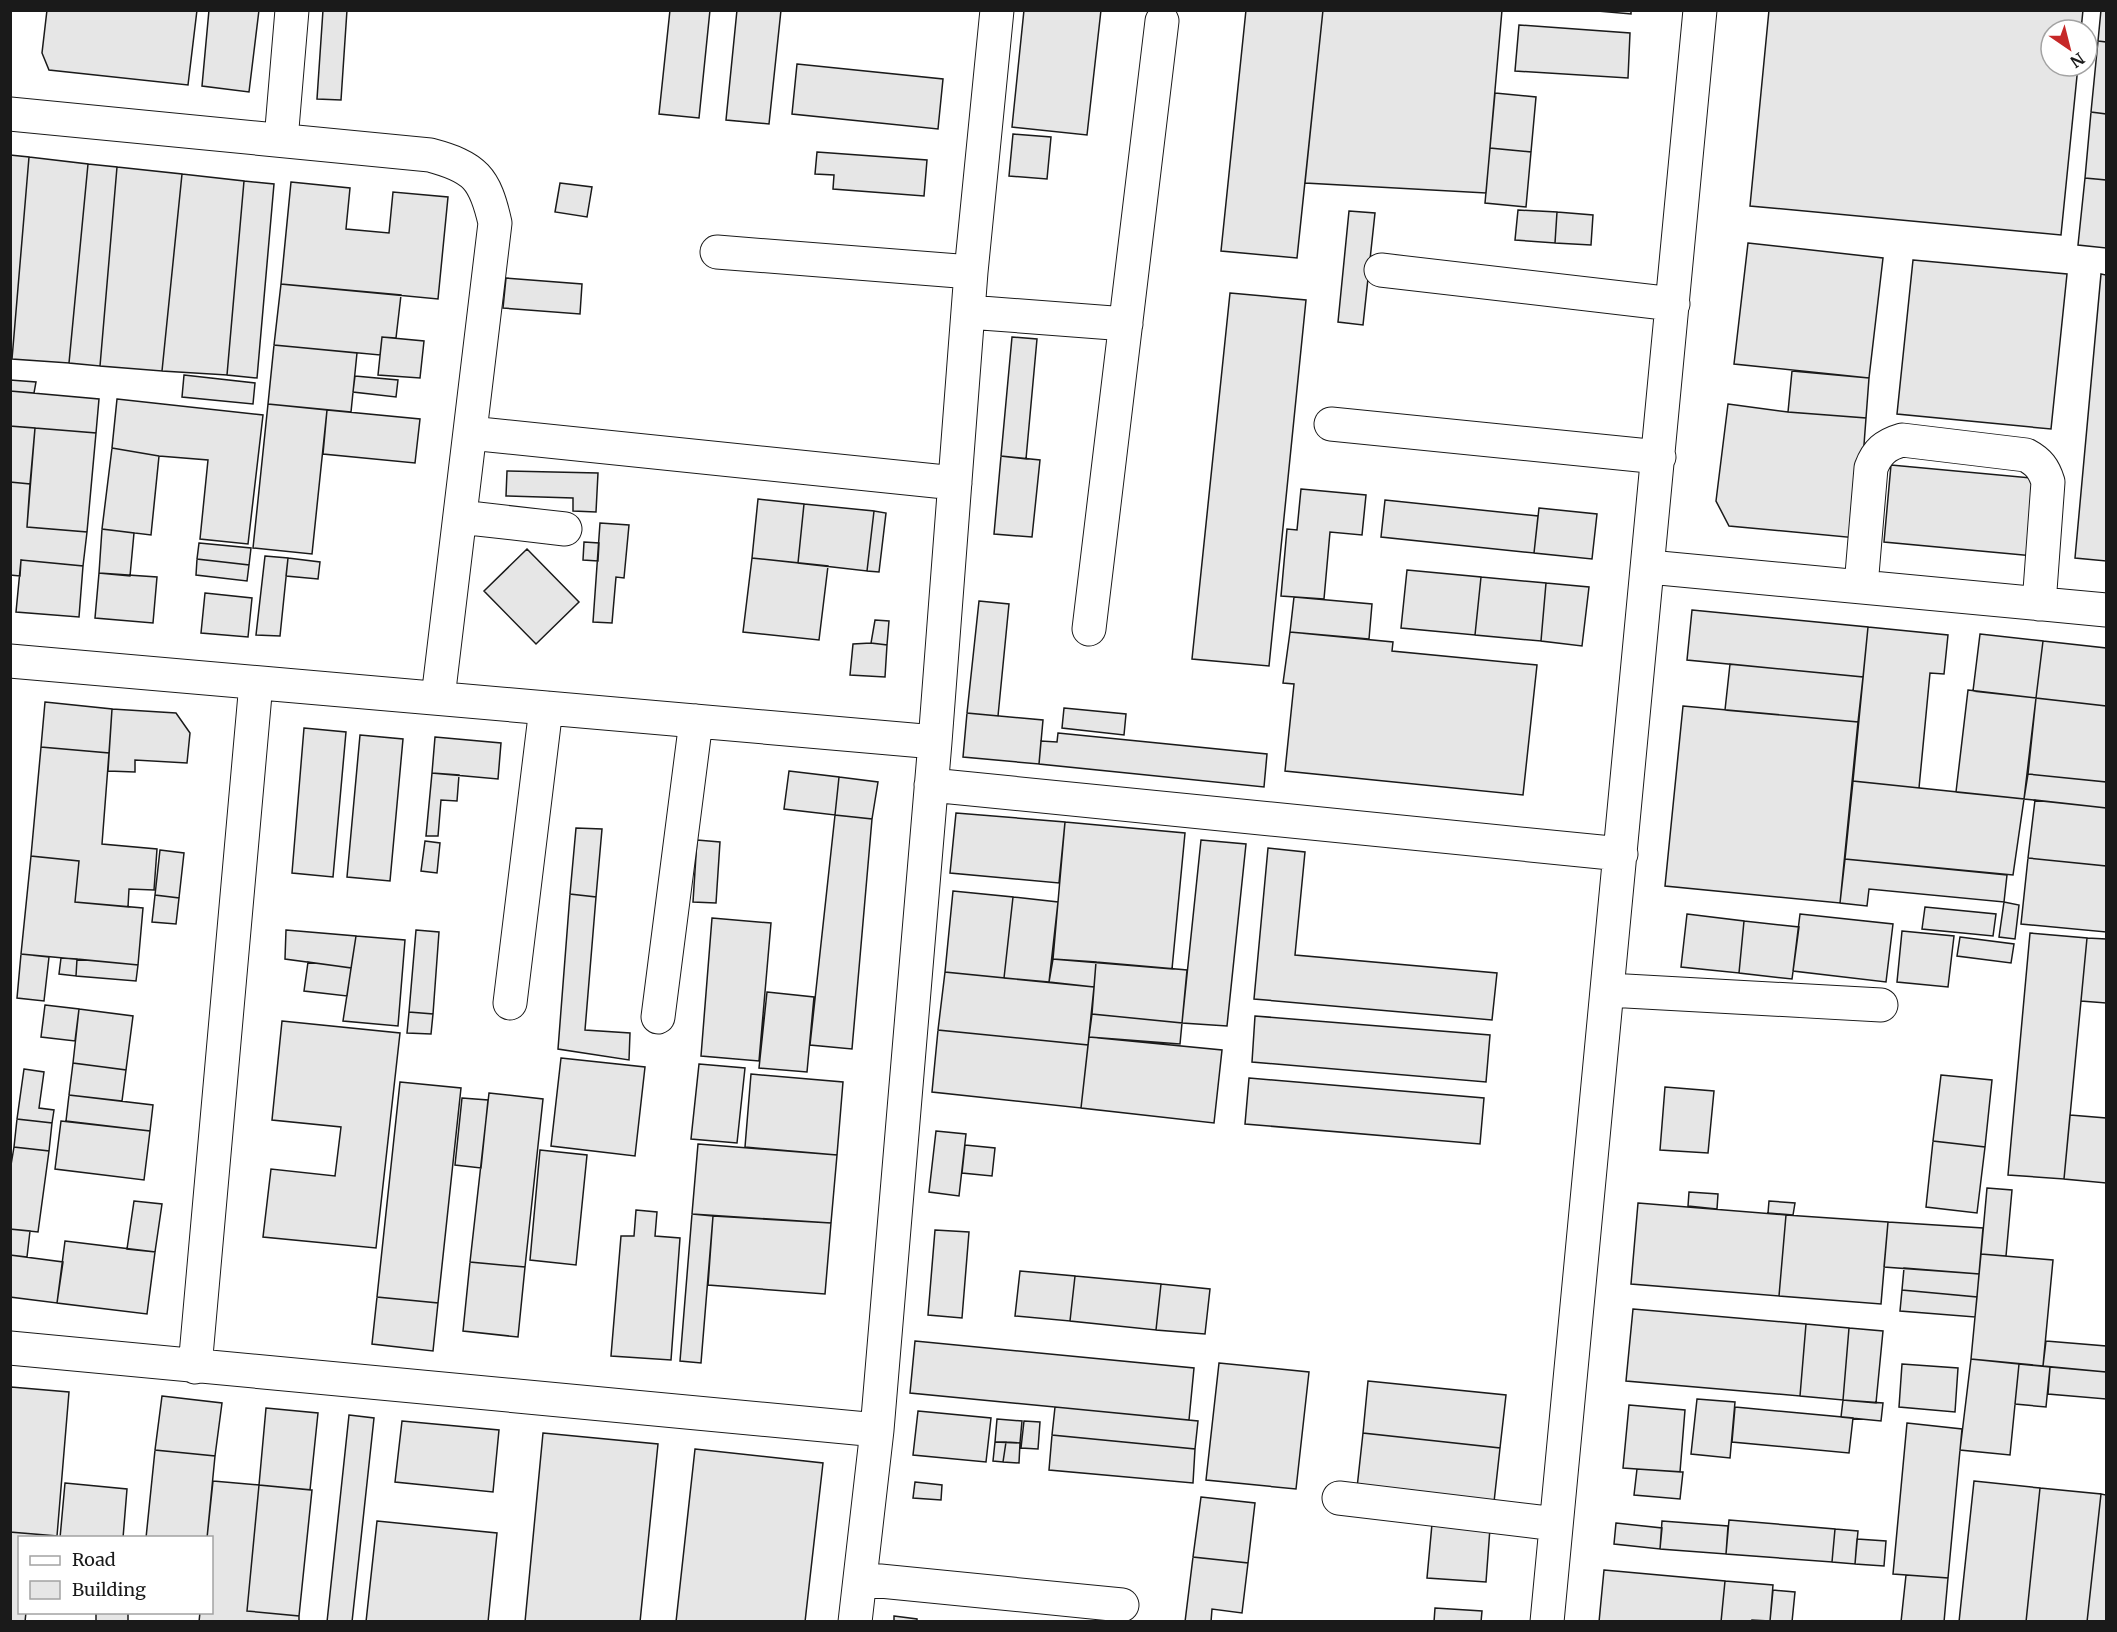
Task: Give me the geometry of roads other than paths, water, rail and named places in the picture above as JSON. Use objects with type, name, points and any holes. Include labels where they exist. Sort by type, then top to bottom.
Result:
[{"type":"street","points":[[281,140],[292,10]]},
{"type":"street","points":[[855,1622],[877,1430],[935,742],[971,272],[997,10]]},
{"type":"street","points":[[1547,1622],[1649,567],[1700,10]]},
{"type":"street","points":[[1089,629],[1162,21]]},
{"type":"street","points":[[10,114],[430,155],[457,162],[477,177],[489,196],[495,223],[438,698]]},
{"type":"street","points":[[717,252],[971,272]]},
{"type":"street","points":[[1381,270],[1673,304]]},
{"type":"street","points":[[968,312],[1126,324]]},
{"type":"street","points":[[1331,424],[1659,457]]},
{"type":"street","points":[[470,433],[955,483]]},
{"type":"street","points":[[1861,586],[1871,468],[1882,449],[1902,440],[2026,455],[2037,461],[2045,470],[2048,482],[2039,604]]},
{"type":"street","points":[[460,516],[565,529]]},
{"type":"street","points":[[1649,567],[2106,610]]},
{"type":"street","points":[[10,661],[935,742]]},
{"type":"street","points":[[195,1366],[256,683]]},
{"type":"street","points":[[510,1003],[546,708]]},
{"type":"street","points":[[658,1017],[696,721]]},
{"type":"street","points":[[931,785],[1621,854]]},
{"type":"street","points":[[1608,990],[1881,1005]]},
{"type":"street","points":[[10,1348],[877,1430]]},
{"type":"street","points":[[1339,1498],[1556,1524]]},
{"type":"street","points":[[860,1579],[1122,1605]]}]
